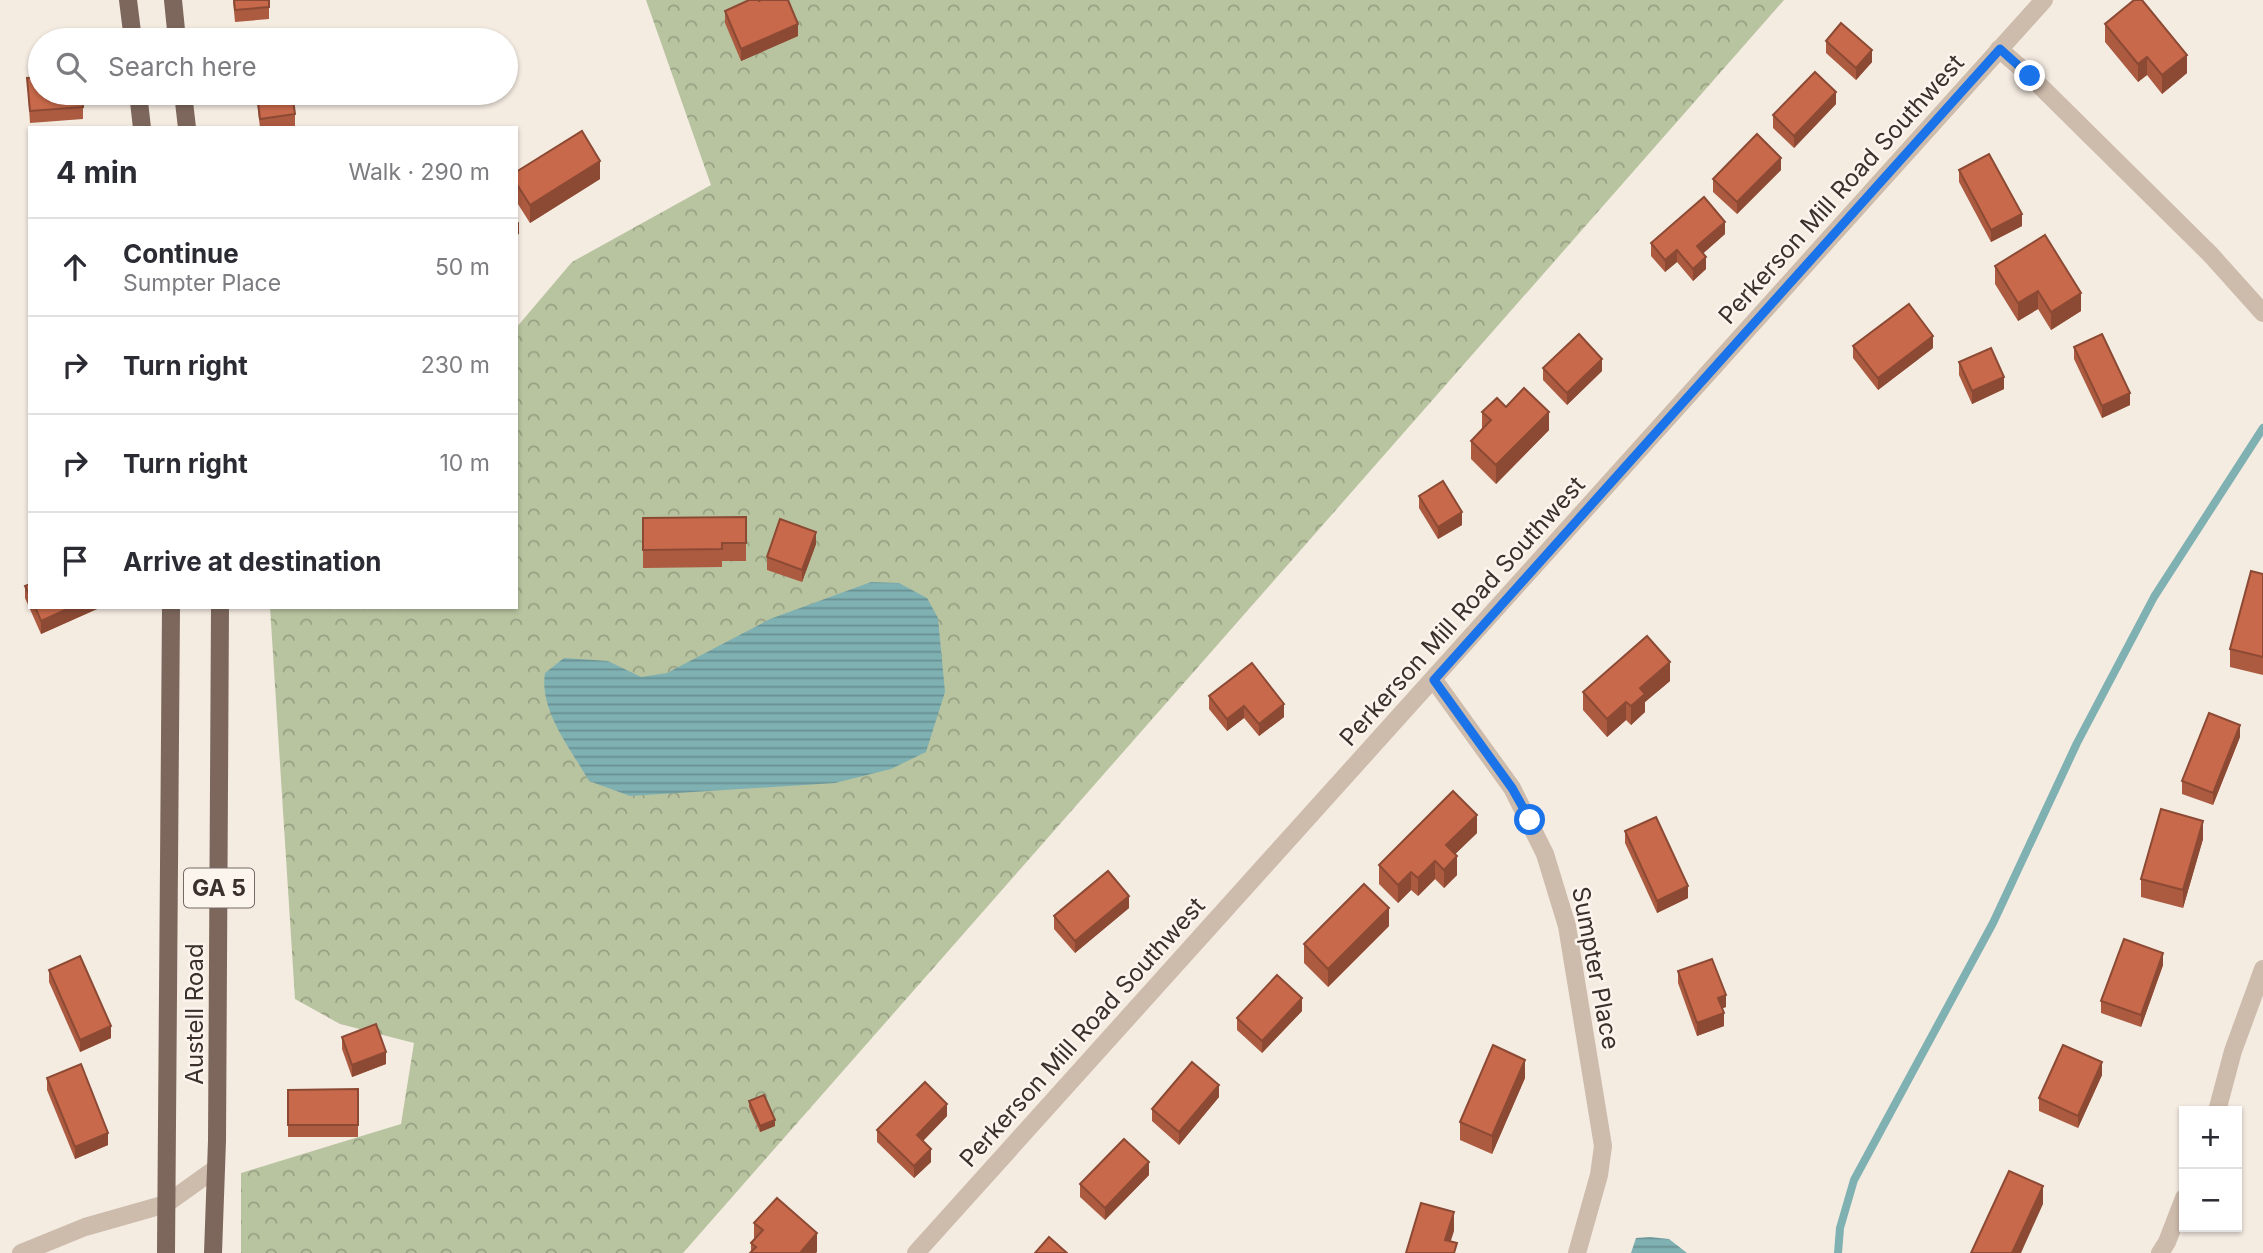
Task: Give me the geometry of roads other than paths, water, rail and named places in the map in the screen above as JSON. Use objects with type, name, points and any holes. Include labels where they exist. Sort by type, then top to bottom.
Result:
[{"type":"main road","points":[[128,0],[132,28]]},
{"type":"main road","points":[[173,0],[176,28]]},
{"type":"main road","points":[[139,105],[142,126]]},
{"type":"main road","points":[[184,105],[187,126]]},
{"type":"main road","name":"Austell Road","points":[[166,1253],[171,609]]},
{"type":"main road","name":"Austell Road","points":[[214,1253],[220,609]]},
{"type":"street","name":"Perkerson Mill Road Southwest","points":[[916,1253],[2044,0]]},
{"type":"street","points":[[2000,49],[2211,255],[2263,313]]},
{"type":"street","name":"Sumpter Place","points":[[1434,680],[1512,788],[1530,820],[1545,854],[1567,926],[1603,1146],[1600,1175],[1577,1253]]},
{"type":"street","points":[[2218,1106],[2233,1051],[2263,969]]},
{"type":"street","points":[[22,1253],[85,1227],[166,1204],[215,1169]]},
{"type":"street","points":[[2160,1253],[2179,1211]]},
{"type":"water","points":[[871,582],[899,583],[927,598],[938,618],[945,692],[926,752],[891,769],[835,783],[630,796],[589,781],[558,729],[547,701],[545,673],[564,658],[608,661],[641,677],[667,673],[770,619]]},
{"type":"water","points":[[1636,1238],[1669,1239],[1687,1253],[1631,1253]]},
{"type":"waterway","points":[[1838,1253],[1840,1228],[1854,1180],[1993,923],[2077,743],[2154,597],[2263,428]]}]
